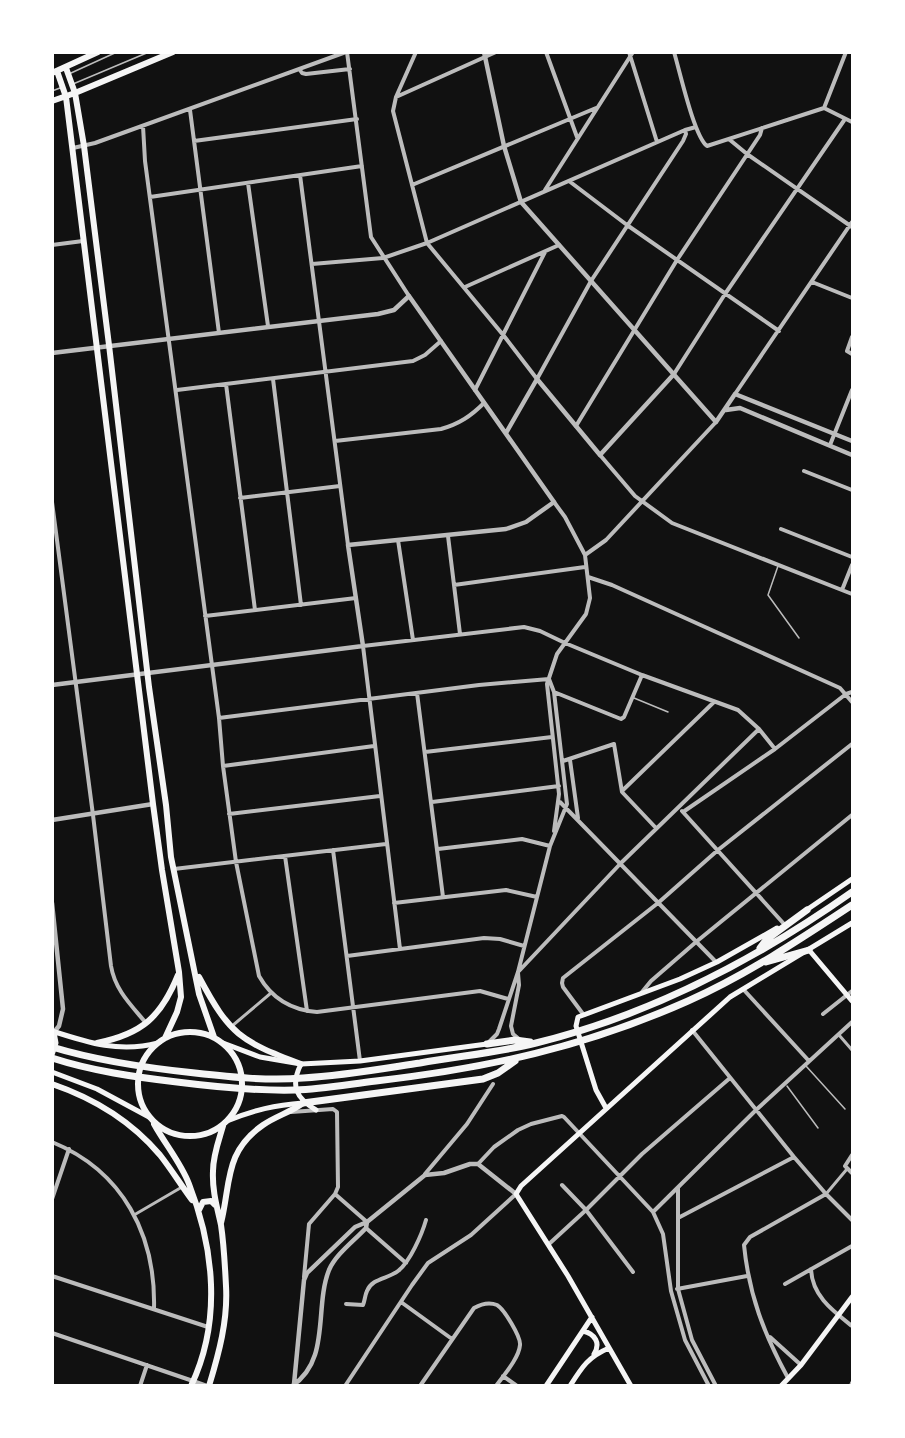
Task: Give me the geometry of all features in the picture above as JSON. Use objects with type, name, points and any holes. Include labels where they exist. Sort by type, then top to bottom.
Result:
[{"type":"highway","points":[[52,1047],[113,1062],[154,1069],[254,1079],[303,1078],[500,1051],[553,1038],[675,995],[757,952],[852,892]]},
{"type":"highway","points":[[52,1056],[111,1072],[152,1079],[254,1089],[297,1090],[396,1079],[518,1059],[613,1031],[688,1000],[789,947],[852,905]]},
{"type":"highway","points":[[757,952],[766,940],[807,910]]},
{"type":"highway","points":[[758,964],[809,950]]},
{"type":"highway","points":[[487,1044],[515,1040],[535,1043]]},
{"type":"highway","points":[[303,1103],[483,1079],[498,1073],[518,1059]]},
{"type":"main road","points":[[55,72],[67,71],[98,52]]},
{"type":"main road","points":[[52,100],[66,97],[172,52]]},
{"type":"main road","points":[[67,71],[75,93],[84,146],[110,345],[147,672],[174,869],[200,994],[214,1038]]},
{"type":"main road","points":[[55,72],[60,78],[66,97],[136,674],[179,972],[181,996],[177,1012],[165,1038]]},
{"type":"main road","points":[[606,1108],[596,1090],[576,1025],[577,1018],[717,962],[807,910],[852,879]]},
{"type":"main road","points":[[631,1386],[549,1244],[516,1194],[521,1186],[578,1133],[692,1030],[743,988],[852,922]]},
{"type":"main road","points":[[176,952],[182,957],[191,948]]},
{"type":"main road","points":[[809,950],[852,1001]]},
{"type":"main road","points":[[195,970],[214,1005],[230,1027],[257,1047],[302,1064]]},
{"type":"main road","points":[[97,1043],[118,1039],[146,1023],[158,1013],[179,972]]},
{"type":"main road","points":[[52,1056],[56,1043],[53,1031],[126,1049],[158,1043]]},
{"type":"main road","points":[[192,1383],[209,1328],[212,1278],[197,1208],[184,1173],[141,1103],[138,1087],[140,1070],[147,1055],[165,1038],[181,1033],[198,1032],[260,1057],[302,1064],[360,1061],[487,1044]]},
{"type":"main road","points":[[208,1386],[221,1344],[226,1315],[226,1288],[220,1224],[215,1205],[213,1163],[225,1123],[237,1107],[242,1090],[241,1072],[235,1056],[223,1043]]},
{"type":"main road","points":[[302,1064],[298,1071],[296,1088],[303,1103]]},
{"type":"main road","points":[[52,1072],[96,1089],[175,1135],[191,1137],[207,1134],[257,1109],[275,1105],[303,1103],[316,1110]]},
{"type":"main road","points":[[52,1084],[97,1104],[119,1118],[154,1149],[197,1208]]},
{"type":"main road","points":[[220,1224],[230,1168],[239,1149],[266,1123],[291,1112],[303,1103]]},
{"type":"main road","points":[[197,1208],[202,1202],[211,1201],[215,1205]]},
{"type":"main road","points":[[781,1386],[801,1365],[852,1297]]},
{"type":"main road","points":[[546,1386],[592,1317]]},
{"type":"main road","points":[[583,1331],[596,1339],[594,1354]]},
{"type":"main road","points":[[570,1386],[594,1354],[609,1348]]},
{"type":"street","points":[[73,148],[190,110],[347,52],[371,237],[409,296],[565,517],[585,555],[590,598],[586,614],[557,654],[547,690],[560,802],[553,838]]},
{"type":"street","points":[[416,52],[393,105],[427,243],[600,455],[642,502],[672,522],[852,594]]},
{"type":"street","points":[[396,97],[484,55],[496,52]]},
{"type":"street","points":[[546,52],[578,138]]},
{"type":"street","points":[[674,52],[696,127],[703,143],[707,146],[824,108],[852,122]]},
{"type":"street","points":[[824,108],[846,52]]},
{"type":"street","points":[[545,191],[631,54]]},
{"type":"street","points":[[631,54],[657,142]]},
{"type":"street","points":[[484,55],[504,146],[520,202],[716,423]]},
{"type":"street","points":[[300,70],[306,74],[350,69]]},
{"type":"street","points":[[412,185],[596,108]]},
{"type":"street","points":[[190,110],[219,333]]},
{"type":"street","points":[[194,141],[357,119]]},
{"type":"street","points":[[600,455],[674,374],[725,294],[845,119]]},
{"type":"street","points":[[143,126],[145,161],[177,390],[229,814],[236,862],[259,976],[271,993],[287,1005],[317,1012],[480,992],[508,999]]},
{"type":"street","points":[[312,264],[383,258],[427,243],[696,127]]},
{"type":"street","points":[[576,426],[677,260],[761,133],[762,128]]},
{"type":"street","points":[[506,433],[591,281],[683,141],[685,130]]},
{"type":"street","points":[[585,555],[606,540],[716,423],[852,225],[730,140]]},
{"type":"street","points":[[150,197],[362,166]]},
{"type":"street","points":[[300,175],[363,646],[400,949]]},
{"type":"street","points":[[569,181],[627,225],[779,331]]},
{"type":"street","points":[[248,183],[268,326]]},
{"type":"street","points":[[52,244],[84,241]]},
{"type":"street","points":[[465,287],[559,245]]},
{"type":"street","points":[[475,390],[545,252]]},
{"type":"street","points":[[812,282],[852,298]]},
{"type":"street","points":[[52,352],[387,312],[393,310],[409,296]]},
{"type":"street","points":[[852,337],[847,351],[852,354]]},
{"type":"street","points":[[177,390],[413,361],[425,356],[441,341]]},
{"type":"street","points":[[273,379],[301,605]]},
{"type":"street","points":[[226,384],[255,610]]},
{"type":"street","points":[[830,445],[852,390]]},
{"type":"street","points":[[735,394],[852,441]]},
{"type":"street","points":[[334,441],[441,429],[458,424],[471,416],[484,403]]},
{"type":"street","points":[[726,410],[740,408],[852,455]]},
{"type":"street","points":[[804,471],[852,490]]},
{"type":"street","points":[[240,498],[340,486]]},
{"type":"street","points":[[52,502],[113,977],[120,991],[146,1023]]},
{"type":"street","points":[[348,545],[448,536],[513,527],[526,522],[554,502]]},
{"type":"street","points":[[781,529],[852,557]]},
{"type":"street","points":[[448,536],[460,634]]},
{"type":"street","points":[[398,540],[413,640]]},
{"type":"street","points":[[842,590],[852,565]]},
{"type":"street","points":[[454,585],[585,567]]},
{"type":"street","points":[[588,577],[651,602],[840,688],[852,702]]},
{"type":"street","points":[[205,616],[356,598]]},
{"type":"street","points":[[52,685],[524,627],[540,631],[642,675],[741,712],[775,749]]},
{"type":"street","points":[[554,692],[621,719],[624,717],[642,675]]},
{"type":"street","points":[[487,1044],[497,1034],[518,972],[549,846],[566,808],[563,761],[554,692],[549,679]]},
{"type":"street","points":[[219,718],[549,679]]},
{"type":"street","points":[[683,812],[775,749],[846,694],[852,692]]},
{"type":"street","points":[[417,693],[443,897]]},
{"type":"street","points":[[622,792],[714,702]]},
{"type":"street","points":[[524,1041],[514,1035],[511,1030],[519,986],[518,972],[621,863],[759,729]]},
{"type":"street","points":[[425,752],[552,737]]},
{"type":"street","points":[[563,761],[614,744],[622,792],[656,828]]},
{"type":"street","points":[[583,1014],[563,987],[563,978],[658,903],[718,850],[852,744]]},
{"type":"street","points":[[223,766],[374,746]]},
{"type":"street","points":[[570,760],[579,820]]},
{"type":"street","points":[[432,802],[559,786]]},
{"type":"street","points":[[229,814],[380,796]]},
{"type":"street","points":[[560,802],[717,962]]},
{"type":"street","points":[[52,820],[153,804]]},
{"type":"street","points":[[678,807],[784,924]]},
{"type":"street","points":[[641,993],[651,981],[696,942],[852,815]]},
{"type":"street","points":[[437,849],[522,839],[549,846]]},
{"type":"street","points":[[174,869],[386,844]]},
{"type":"street","points":[[333,850],[360,1061]]},
{"type":"street","points":[[285,856],[307,1011]]},
{"type":"street","points":[[394,903],[506,890],[537,897]]},
{"type":"street","points":[[52,903],[63,1009],[59,1026],[53,1031]]},
{"type":"street","points":[[347,956],[484,938],[500,939],[524,946]]},
{"type":"street","points":[[52,962],[59,962]]},
{"type":"street","points":[[743,988],[808,1063]]},
{"type":"street","points":[[230,1027],[271,993]]},
{"type":"street","points":[[823,1014],[847,995]]},
{"type":"street","points":[[653,1212],[756,1110],[852,1022]]},
{"type":"street","points":[[692,1030],[794,1157],[852,1220]]},
{"type":"street","points":[[839,1035],[852,1050]]},
{"type":"street","points":[[549,1244],[642,1154],[730,1078]]},
{"type":"street","points":[[304,1280],[314,1264],[355,1227],[367,1222],[425,1175],[467,1124],[493,1084]]},
{"type":"street","points":[[291,1112],[333,1109],[337,1112],[338,1185],[335,1194],[309,1224],[293,1385]]},
{"type":"street","points":[[478,1164],[494,1147],[518,1130],[562,1116],[653,1212],[663,1234],[671,1291],[685,1340],[709,1386]]},
{"type":"street","points":[[52,1142],[69,1149],[95,1165],[110,1180],[134,1215],[143,1233],[152,1267],[155,1286],[154,1309]]},
{"type":"street","points":[[52,1199],[69,1149]]},
{"type":"street","points":[[789,1378],[767,1335],[747,1276],[744,1245],[746,1241],[826,1194],[847,1169],[846,1164],[852,1155]]},
{"type":"street","points":[[678,1218],[794,1157]]},
{"type":"street","points":[[345,1386],[428,1263],[471,1234],[516,1194],[478,1164],[470,1164],[444,1173],[425,1175]]},
{"type":"street","points":[[847,1169],[852,1173]]},
{"type":"street","points":[[562,1185],[586,1210],[633,1272]]},
{"type":"street","points":[[134,1215],[182,1187]]},
{"type":"street","points":[[678,1188],[678,1289],[692,1340],[716,1386]]},
{"type":"street","points":[[335,1194],[367,1222]]},
{"type":"street","points":[[346,1304],[363,1305],[366,1292],[372,1284],[392,1276],[406,1263],[426,1220]]},
{"type":"street","points":[[293,1385],[304,1377],[314,1360],[329,1270],[366,1228],[367,1222]]},
{"type":"street","points":[[366,1228],[406,1263]]},
{"type":"street","points":[[785,1284],[852,1246]]},
{"type":"street","points":[[811,1268],[819,1296],[852,1326]]},
{"type":"street","points":[[52,1276],[209,1328]]},
{"type":"street","points":[[671,1291],[747,1276]]},
{"type":"street","points":[[401,1302],[452,1339]]},
{"type":"street","points":[[420,1386],[466,1317],[481,1304],[497,1305],[519,1338],[518,1351],[496,1386]]},
{"type":"street","points":[[52,1333],[147,1365],[192,1383],[208,1386]]},
{"type":"street","points":[[767,1335],[801,1365]]},
{"type":"street","points":[[140,1386],[147,1365]]},
{"type":"street","points":[[503,1376],[517,1386]]},
{"type":"lane","points":[[67,71],[117,52]]},
{"type":"lane","points":[[52,91],[149,52]]},
{"type":"lane","points":[[52,81],[60,78]]},
{"type":"lane","points":[[778,565],[768,595],[799,638]]},
{"type":"lane","points":[[633,698],[668,712]]},
{"type":"lane","points":[[808,1063],[846,1109]]},
{"type":"lane","points":[[785,1084],[818,1128]]}]
